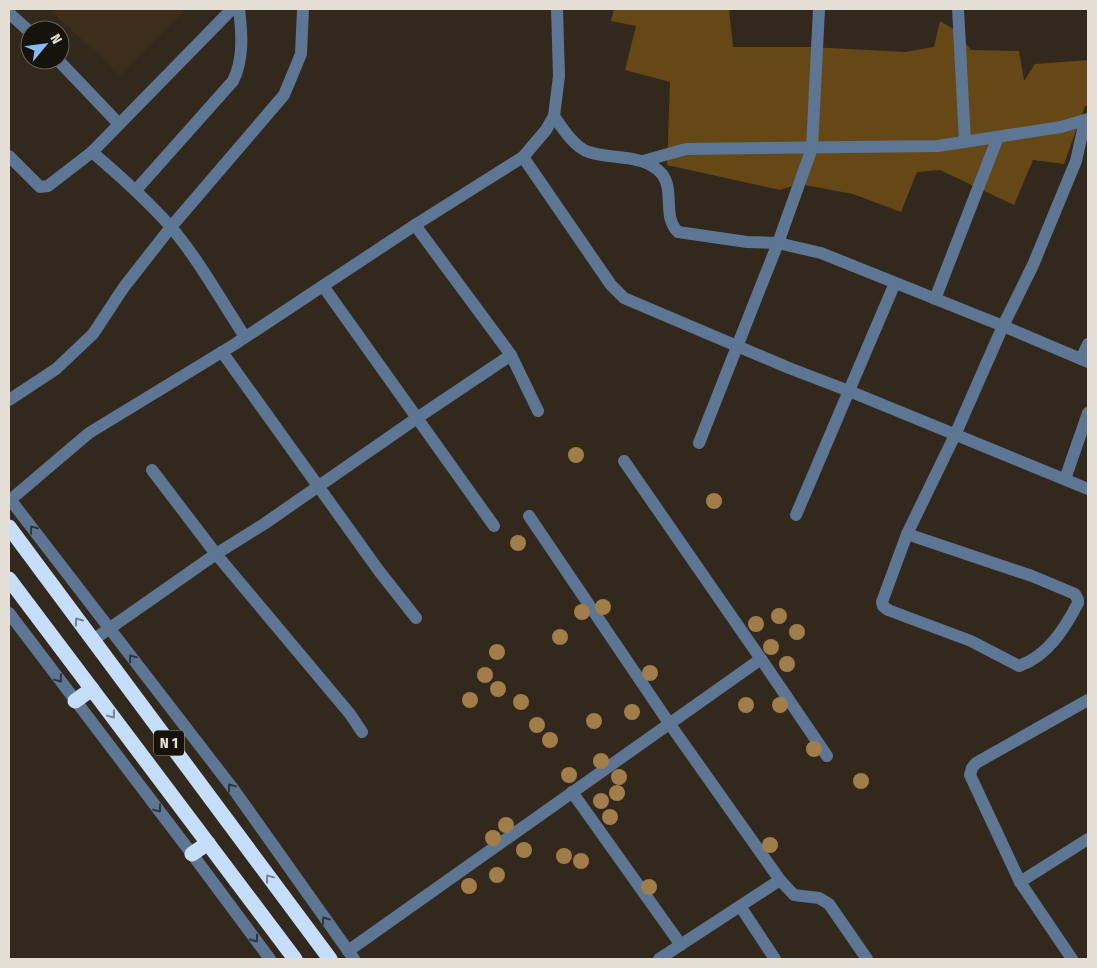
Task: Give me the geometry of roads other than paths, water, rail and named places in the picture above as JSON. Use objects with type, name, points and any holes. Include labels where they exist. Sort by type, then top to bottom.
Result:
[{"type":"highway","name":"N 1","points":[[9,527],[330,959]]},
{"type":"highway","name":"N 1","points":[[9,579],[295,959]]},
{"type":"highway","points":[[75,701],[92,689]]},
{"type":"highway","points":[[192,854],[208,843]]},
{"type":"street","points":[[9,156],[40,187],[48,186],[92,152],[232,9]]},
{"type":"street","points":[[136,190],[233,82],[239,68],[242,33],[239,9]]},
{"type":"street","points":[[9,400],[56,369],[93,334],[124,287],[171,227],[284,95],[301,54],[303,9]]},
{"type":"street","points":[[557,9],[559,76],[554,116],[546,130],[523,157],[415,225],[222,352],[89,433],[9,499],[234,790],[351,955],[572,792],[761,659]]},
{"type":"street","points":[[699,443],[778,243],[812,148],[819,9]]},
{"type":"street","points":[[958,9],[965,142]]},
{"type":"street","points":[[9,13],[20,23]]},
{"type":"street","points":[[68,70],[119,124]]},
{"type":"street","points":[[554,116],[569,137],[587,152],[643,161],[661,173],[666,182],[671,226],[678,232],[747,242],[778,243],[821,253],[1085,361],[1088,344]]},
{"type":"street","points":[[643,161],[686,149],[938,146],[1061,127],[1086,120],[1076,161],[1033,265],[907,534],[882,602],[888,610],[971,640],[1015,665],[1023,664],[1050,646],[1067,625],[1078,603],[1075,594],[1032,576],[907,534]]},
{"type":"street","points":[[935,299],[998,137]]},
{"type":"street","points":[[92,152],[136,190],[171,227],[193,257],[244,337]]},
{"type":"street","points":[[523,157],[611,285],[624,298],[790,368],[1088,489]]},
{"type":"street","points":[[415,225],[511,355],[538,411]]},
{"type":"street","points":[[796,515],[896,283]]},
{"type":"street","points":[[323,286],[494,526]]},
{"type":"street","points":[[222,352],[379,571],[416,618]]},
{"type":"street","points":[[92,640],[511,355]]},
{"type":"street","points":[[1065,479],[1088,413]]},
{"type":"street","points":[[624,461],[827,756]]},
{"type":"street","points":[[152,470],[216,554],[350,714],[362,732]]},
{"type":"street","points":[[529,516],[669,723],[780,880],[794,895],[819,898],[829,904],[867,959]]},
{"type":"street","points":[[9,612],[270,959]]},
{"type":"street","points":[[1072,959],[1020,882],[970,775],[972,768],[976,764],[1088,700]]},
{"type":"street","points":[[572,792],[681,945]]},
{"type":"street","points":[[1020,882],[1088,839]]},
{"type":"street","points":[[659,959],[780,880]]},
{"type":"street","points":[[740,906],[775,959]]}]
